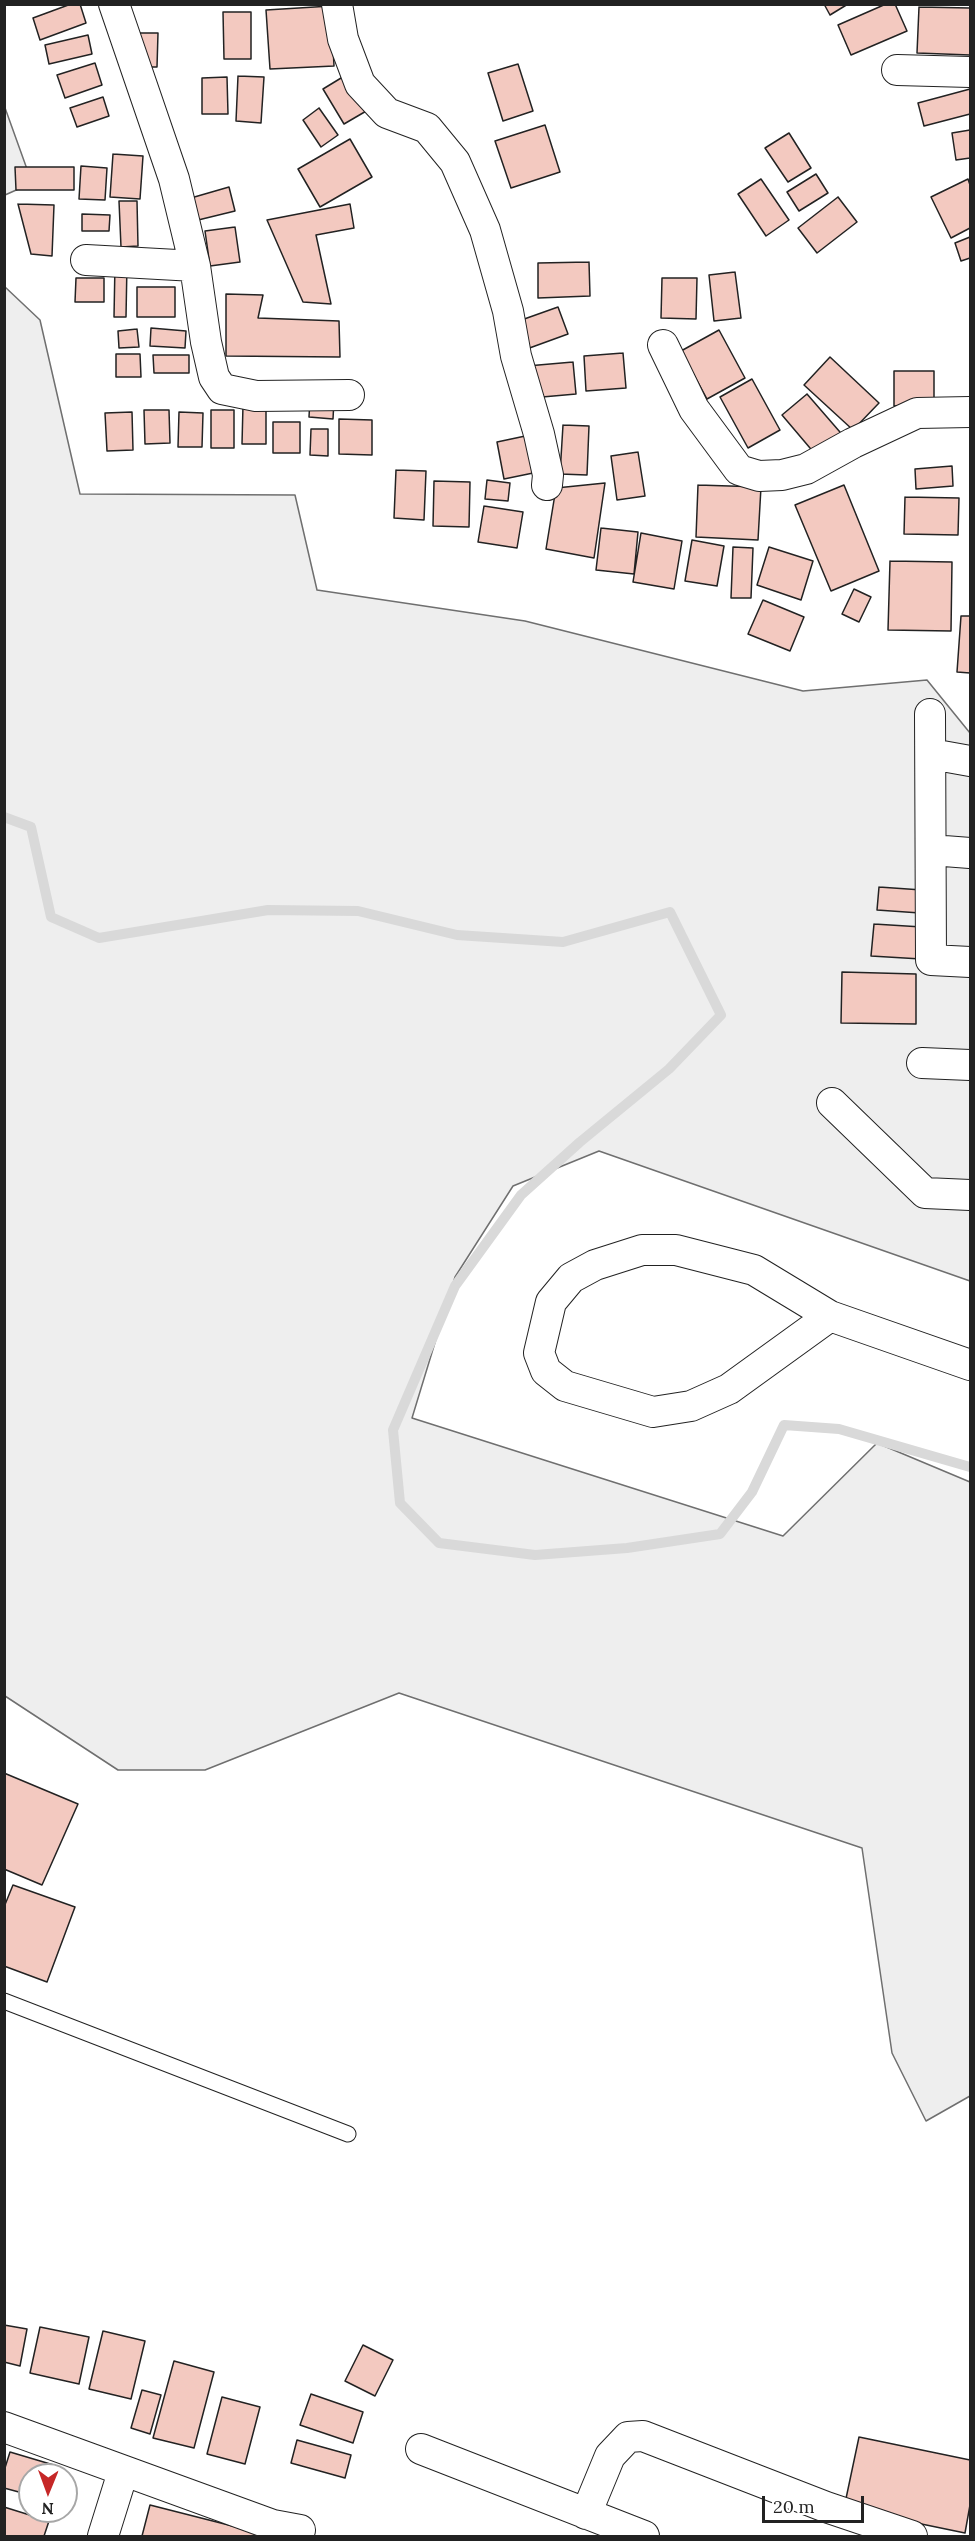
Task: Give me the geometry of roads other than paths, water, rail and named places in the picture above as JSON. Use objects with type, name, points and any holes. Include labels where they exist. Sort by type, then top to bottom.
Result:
[{"type":"street","points":[[114,4],[174,179],[195,266],[206,342],[214,377],[222,389],[256,396],[349,395]]},
{"type":"street","points":[[337,4],[342,39],[360,84],[387,112],[427,128],[455,162],[485,230],[508,311],[516,356],[539,434],[548,475],[547,485]]},
{"type":"street","points":[[897,70],[970,72]]},
{"type":"street","points":[[86,260],[195,266]]},
{"type":"street","points":[[663,345],[694,409],[739,470],[759,476],[782,475],[806,469],[917,412],[970,412]]},
{"type":"street","points":[[930,714],[932,960],[970,962]]},
{"type":"street","points":[[931,754],[970,761]]},
{"type":"street","points":[[931,850],[970,853]]},
{"type":"street","points":[[922,1063],[970,1065]]},
{"type":"street","points":[[832,1103],[925,1193],[970,1195]]},
{"type":"street","points":[[830,1316],[729,1389],[691,1406],[652,1412],[565,1386],[546,1371],[539,1353],[551,1302],[571,1278],[595,1264],[642,1250],[676,1250],[754,1270],[830,1316],[970,1365]]},
{"type":"street","points":[[4,2427],[273,2525],[300,2530],[298,2536]]},
{"type":"street","points":[[586,2514],[610,2456],[628,2437],[643,2436],[826,2507],[912,2536]]},
{"type":"street","points":[[421,2449],[644,2536]]},
{"type":"street","points":[[104,2536],[123,2472]]},
{"type":"lane","points":[[4,2001],[348,2134]]},
{"type":"waterway","points":[[4,817],[31,827],[51,917],[99,938],[268,910],[358,911],[457,935],[563,942],[670,912],[721,1015],[669,1069],[580,1142],[521,1195],[455,1286],[393,1430],[400,1503],[439,1543],[535,1555],[627,1548],[720,1534],[752,1492],[784,1425],[839,1429],[970,1467]]}]
